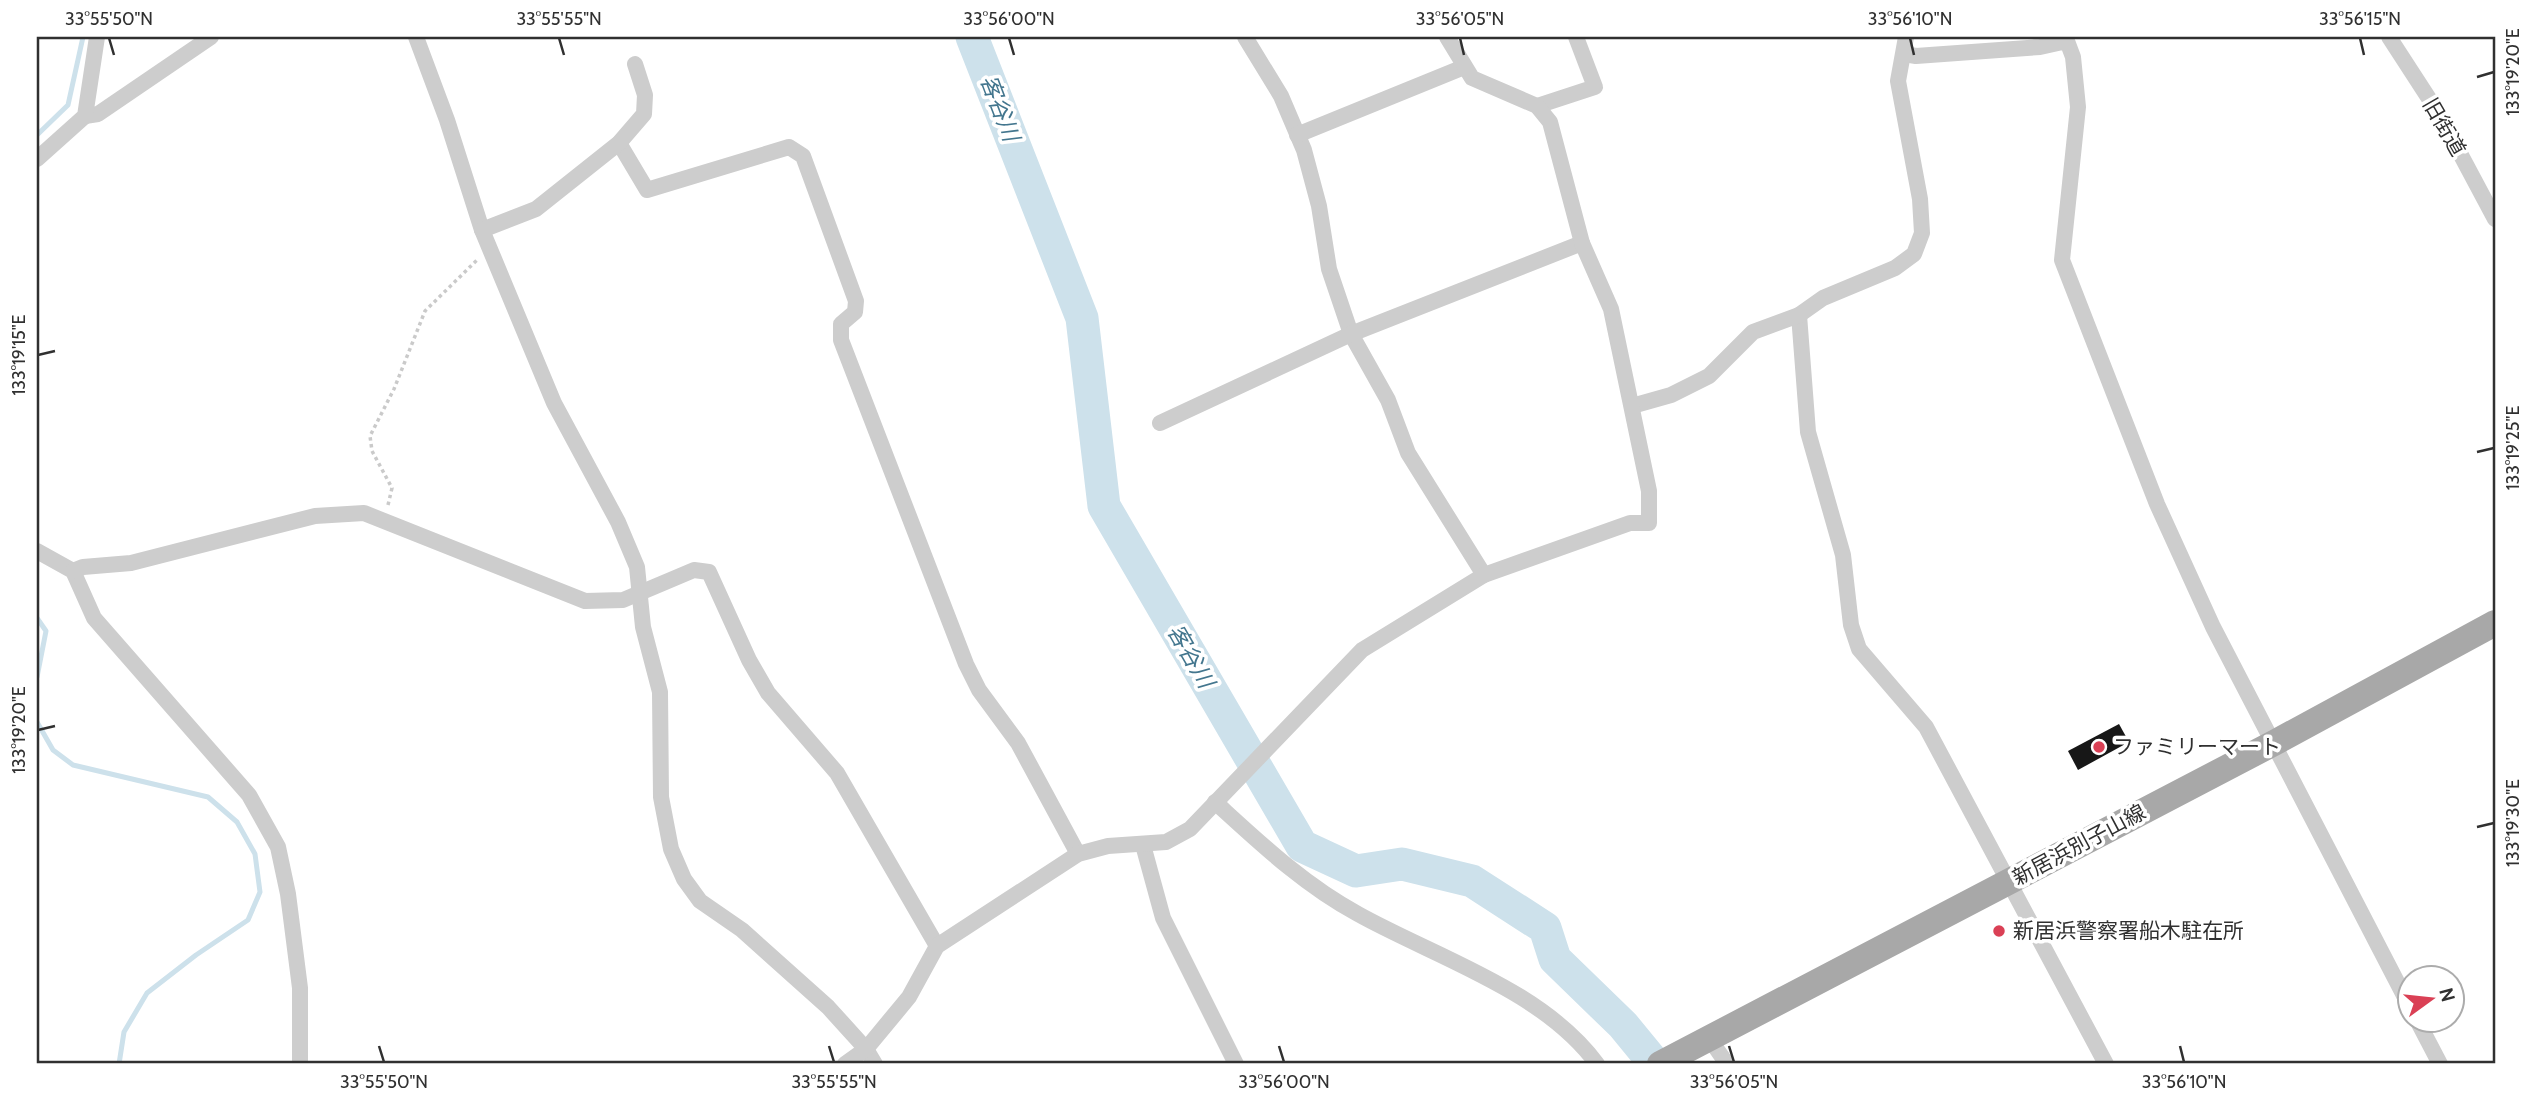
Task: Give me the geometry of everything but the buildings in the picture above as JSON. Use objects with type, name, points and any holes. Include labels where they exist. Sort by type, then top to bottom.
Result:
[{"type":"main road","name":"新居浜別子山線","points":[[1660,1064],[2274,743],[2495,622]]},
{"type":"street","points":[[85,116],[97,37]]},
{"type":"street","points":[[37,159],[85,116],[98,114],[211,37]]},
{"type":"street","points":[[416,37],[447,120],[482,230],[554,403],[637,567],[643,627],[660,692],[661,797],[671,849],[684,879],[700,901],[742,930],[828,1007],[866,1049],[875,1064]]},
{"type":"street","points":[[1245,37],[1281,96],[1297,135],[1319,206],[1329,269],[1351,334],[1388,400],[1408,453],[1484,575]]},
{"type":"street","points":[[845,1064],[866,1049],[909,997],[937,946],[1078,854],[1108,846],[1166,842],[1190,829],[1362,650],[1484,575],[1630,523],[1649,523],[1649,491],[1611,309],[1582,243],[1550,122],[1537,106],[1472,78],[1447,37]]},
{"type":"street","points":[[1537,106],[1595,87],[1576,37]]},
{"type":"street","points":[[1632,407],[1671,395],[1709,376],[1753,332],[1799,315],[1823,298],[1895,268],[1914,254],[1922,233],[1920,199],[1898,82],[1906,37]]},
{"type":"street","name":"旧街道","points":[[2389,37],[2439,114],[2495,219]]},
{"type":"street","points":[[1904,54],[1916,56],[2040,47],[2067,41],[2073,57],[2078,107],[2062,260],[2157,504],[2213,627],[2396,980]]},
{"type":"street","points":[[482,230],[536,209],[619,142],[644,114],[645,96],[635,64]]},
{"type":"street","points":[[1297,135],[1464,67]]},
{"type":"street","points":[[619,142],[647,190],[789,147],[803,156],[856,301],[855,312],[841,324],[841,340],[966,664],[979,690],[1018,743],[1078,854]]},
{"type":"street","points":[[1160,423],[1351,334],[1582,243]]},
{"type":"street","points":[[1799,315],[1808,432],[1843,555],[1852,625],[1858,649],[1926,727],[1955,776],[2007,883],[2106,1064]]},
{"type":"street","points":[[73,571],[83,567],[131,563],[315,516],[364,513],[585,601],[623,600],[694,570],[709,572],[749,660],[768,693],[837,774],[937,946]]},
{"type":"street","points":[[37,551],[73,571],[94,618],[249,795],[278,846],[288,894],[300,988],[300,1064]]},
{"type":"street","points":[[1218,799],[1292,871],[1357,914],[1498,982],[1558,1026],[1597,1064]]},
{"type":"street","points":[[1143,845],[1163,918],[1236,1064]]},
{"type":"street","points":[[2424,1034],[2440,1064]]},
{"type":"street","points":[[1705,1041],[1727,1064]]},
{"type":"path","points":[[384,520],[392,488],[372,451],[370,436],[394,389],[425,311],[489,247]]},
{"type":"waterway","points":[[37,135],[68,105],[83,37]]},
{"type":"waterway","name":"客谷川","points":[[972,37],[1082,318],[1104,506],[1302,846],[1356,871],[1402,864],[1472,881],[1545,928],[1555,959],[1623,1025],[1655,1064]]},
{"type":"waterway","points":[[37,618],[46,631],[37,677]]},
{"type":"waterway","points":[[37,722],[53,750],[73,765],[208,797],[237,822],[255,854],[260,892],[248,920],[147,993],[124,1032],[119,1064]]},
{"type":"place","name":"ファミリーマート","points":[[2099,747]]},
{"type":"place","name":"新居浜警察署船木駐在所","points":[[1999,931]]}]
